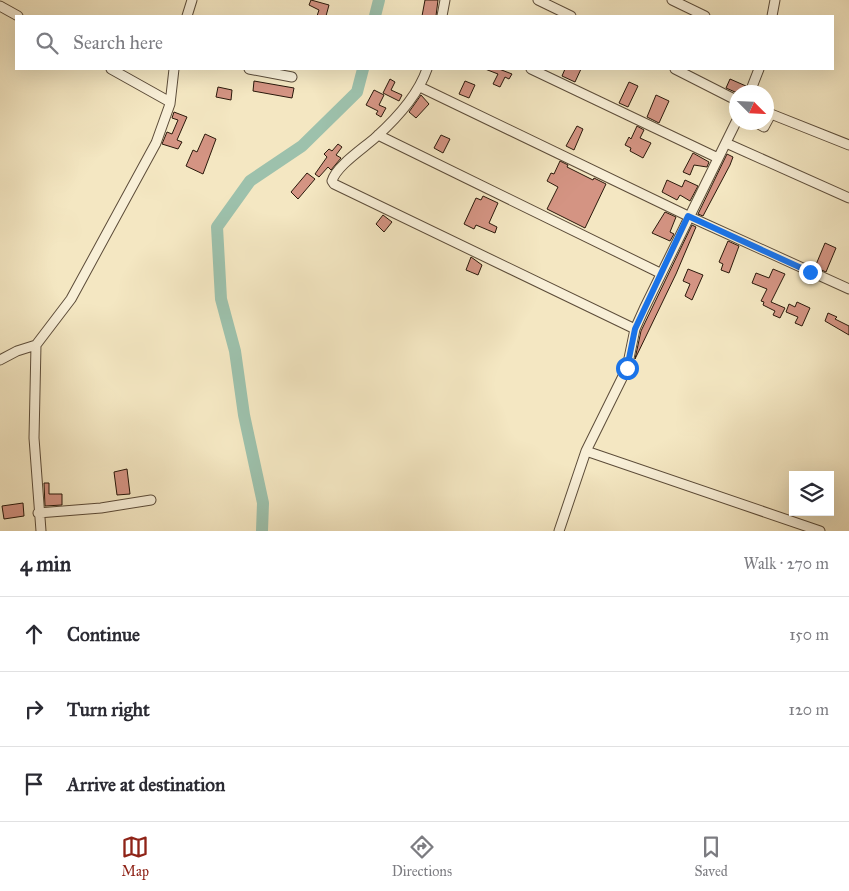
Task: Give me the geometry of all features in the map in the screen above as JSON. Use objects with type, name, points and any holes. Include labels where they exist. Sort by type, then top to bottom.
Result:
[{"type":"street","points":[[186,15],[192,0]]},
{"type":"street","points":[[442,15],[445,0]]},
{"type":"street","points":[[538,0],[569,15]]},
{"type":"street","points":[[672,0],[703,15]]},
{"type":"street","points":[[772,15],[775,0]]},
{"type":"street","points":[[0,6],[16,15]]},
{"type":"street","points":[[113,70],[170,102]]},
{"type":"street","points":[[0,360],[17,351],[36,345],[71,299],[156,143],[170,102],[174,70]]},
{"type":"street","points":[[254,70],[292,77]]},
{"type":"street","points":[[427,70],[420,86],[378,135],[336,172],[332,181],[334,184],[635,329]]},
{"type":"street","points":[[533,70],[718,158]]},
{"type":"street","points":[[677,70],[729,96]]},
{"type":"street","points":[[753,85],[759,70]]},
{"type":"street","points":[[420,86],[688,216],[849,289]]},
{"type":"street","points":[[774,115],[849,145]]},
{"type":"street","points":[[559,531],[586,451],[627,368],[635,329],[660,273],[732,130]]},
{"type":"street","points":[[378,135],[660,273]]},
{"type":"street","points":[[726,143],[849,198]]},
{"type":"street","points":[[36,345],[34,438],[38,513],[41,531]]},
{"type":"street","points":[[586,451],[820,531]]},
{"type":"street","points":[[38,513],[101,508],[151,500]]},
{"type":"building","points":[[311,0],[329,5],[326,15],[317,15],[319,10],[309,5]]},
{"type":"building","points":[[425,0],[438,0],[436,15],[422,15]]},
{"type":"building","points":[[488,70],[502,70],[512,74],[509,79],[505,77],[500,87],[493,84],[498,74]]},
{"type":"building","points":[[565,70],[581,70],[575,82],[562,76]]},
{"type":"building","points":[[390,79],[395,82],[391,90],[402,95],[399,101],[383,93]]},
{"type":"building","points":[[730,79],[744,85],[729,85],[729,89],[726,88]]},
{"type":"building","points":[[254,81],[294,88],[292,98],[253,91]]},
{"type":"building","points":[[465,81],[475,85],[469,98],[459,94]]},
{"type":"building","points":[[629,82],[638,86],[628,107],[619,103]]},
{"type":"building","points":[[218,87],[232,90],[231,100],[216,97]]},
{"type":"building","points":[[374,90],[384,95],[379,105],[386,108],[381,117],[376,114],[378,111],[366,105]]},
{"type":"building","points":[[421,95],[429,104],[416,118],[409,112]]},
{"type":"building","points":[[656,95],[669,101],[659,123],[647,117]]},
{"type":"building","points":[[174,112],[187,117],[177,140],[182,142],[178,149],[162,144],[167,132],[172,134],[178,120],[172,118]]},
{"type":"building","points":[[577,126],[583,129],[574,150],[566,146]]},
{"type":"building","points":[[637,126],[644,130],[640,138],[651,143],[643,158],[630,151],[631,148],[625,145],[629,137],[631,139]]},
{"type":"building","points":[[205,134],[216,139],[203,174],[186,166],[193,150],[197,152]]},
{"type":"building","points":[[441,135],[450,139],[443,153],[434,148]]},
{"type":"building","points":[[338,144],[342,147],[336,155],[341,158],[331,170],[328,167],[319,177],[315,174],[327,157],[324,154],[329,149],[332,151]]},
{"type":"building","points":[[693,153],[709,162],[707,167],[694,165],[690,175],[683,172]]},
{"type":"building","points":[[727,154],[733,157],[730,165],[703,216],[698,214]]},
{"type":"building","points":[[560,161],[568,165],[567,167],[593,180],[594,178],[606,184],[585,228],[547,209],[558,187],[547,181],[551,173],[554,174]]},
{"type":"building","points":[[307,173],[315,179],[298,199],[291,192]]},
{"type":"building","points":[[667,180],[682,187],[685,180],[698,186],[690,201],[680,195],[677,200],[662,192]]},
{"type":"building","points":[[483,196],[498,203],[489,223],[497,227],[495,233],[476,225],[474,229],[464,224],[476,198],[481,200]]},
{"type":"building","points":[[665,212],[676,217],[670,232],[674,234],[670,241],[652,233]]},
{"type":"building","points":[[383,215],[392,222],[384,232],[376,224]]},
{"type":"building","points":[[692,225],[696,227],[676,274],[635,359],[641,331]]},
{"type":"building","points":[[728,241],[739,246],[729,273],[721,270],[723,264],[719,262]]},
{"type":"building","points":[[825,243],[836,248],[826,272],[815,267]]},
{"type":"building","points":[[471,257],[482,265],[478,275],[466,270]]},
{"type":"building","points":[[688,269],[703,275],[692,300],[685,296],[690,284],[683,281]]},
{"type":"building","points":[[773,269],[785,274],[771,302],[785,308],[780,318],[773,315],[775,311],[763,305],[764,302],[761,301],[767,289],[752,283],[756,273],[769,278]]},
{"type":"building","points":[[797,302],[810,308],[802,326],[795,323],[798,317],[786,312],[789,304],[795,307]]},
{"type":"building","points":[[828,313],[849,326],[849,335],[825,321]]},
{"type":"building","points":[[127,469],[130,494],[117,495],[114,472]]},
{"type":"building","points":[[44,483],[49,483],[49,494],[62,494],[62,505],[45,506]]},
{"type":"building","points":[[23,503],[24,516],[4,519],[2,506]]},
{"type":"waterway","points":[[375,15],[379,0]]},
{"type":"waterway","points":[[262,531],[263,503],[244,415],[235,351],[221,299],[217,227],[250,181],[302,146],[357,92],[363,70]]},
{"type":"route","points":[[627,368],[635,329],[688,216],[810,272]]}]
